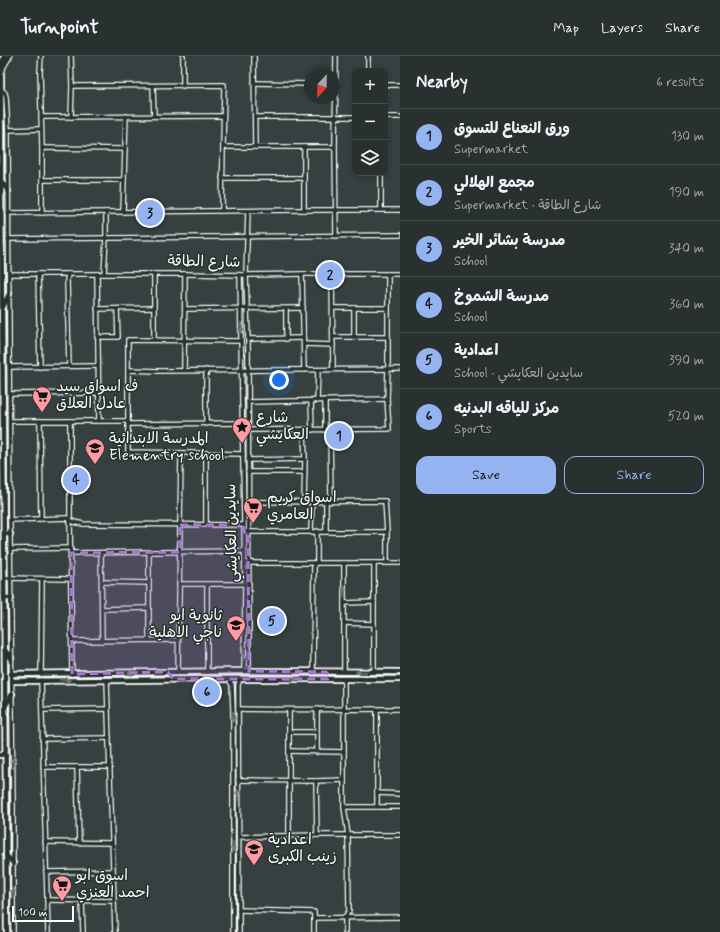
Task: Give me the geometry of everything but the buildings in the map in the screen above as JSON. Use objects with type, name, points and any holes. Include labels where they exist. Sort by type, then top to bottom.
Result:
[{"type":"main road","points":[[4,56],[1,73],[1,444],[4,534],[5,706],[3,745],[6,756],[7,932]]},
{"type":"main road","points":[[1,73],[3,66],[10,56]]},
{"type":"main road","points":[[1,180],[8,191]]},
{"type":"main road","points":[[2,309],[9,294]]},
{"type":"main road","points":[[4,534],[10,534]]},
{"type":"main road","points":[[4,598],[11,598]]},
{"type":"main road","points":[[4,649],[12,658]]},
{"type":"main road","points":[[12,674],[246,671],[400,672]]},
{"type":"main road","points":[[157,672],[159,675],[158,679]]},
{"type":"main road","points":[[171,672],[170,676],[173,679]]},
{"type":"main road","points":[[326,672],[328,679]]},
{"type":"main road","points":[[336,679],[335,675],[337,672]]},
{"type":"main road","points":[[12,680],[400,679]]},
{"type":"main road","points":[[5,706],[12,694]]},
{"type":"main road","points":[[0,755],[2,754],[6,756]]},
{"type":"main road","points":[[6,855],[13,863]]},
{"type":"street","points":[[41,56],[42,213]]},
{"type":"street","points":[[71,56],[71,117]]},
{"type":"street","points":[[183,56],[183,86]]},
{"type":"street","points":[[254,56],[255,147]]},
{"type":"street","points":[[336,56],[336,68]]},
{"type":"street","points":[[368,56],[368,68]]},
{"type":"street","points":[[254,83],[304,84]]},
{"type":"street","points":[[72,86],[224,85],[222,211]]},
{"type":"street","points":[[388,85],[400,85]]},
{"type":"street","points":[[153,86],[154,116]]},
{"type":"street","points":[[1,89],[5,93],[6,97],[8,130],[13,932]]},
{"type":"street","points":[[336,104],[336,236]]},
{"type":"street","points":[[123,212],[126,116]]},
{"type":"street","points":[[41,117],[223,116]]},
{"type":"street","points":[[255,117],[352,117]]},
{"type":"street","points":[[388,117],[400,117]]},
{"type":"street","points":[[8,130],[41,129]]},
{"type":"street","points":[[223,147],[335,146]]},
{"type":"street","points":[[304,147],[304,210]]},
{"type":"street","points":[[42,148],[125,149]]},
{"type":"street","points":[[381,176],[381,210]]},
{"type":"street","points":[[222,178],[304,178]]},
{"type":"street","points":[[42,180],[124,180]]},
{"type":"street","points":[[8,213],[400,210]]},
{"type":"street","name":"سايدين العكايشي","points":[[246,671],[248,563],[246,532],[244,525],[248,472],[248,339],[246,275],[248,211]]},
{"type":"street","points":[[104,274],[106,212]]},
{"type":"street","points":[[8,239],[400,235]]},
{"type":"street","name":"شارع الطاقة","points":[[8,274],[400,274]]},
{"type":"street","points":[[38,274],[40,367]]},
{"type":"street","points":[[68,274],[69,366]]},
{"type":"street","points":[[97,274],[99,421]]},
{"type":"street","points":[[154,274],[154,340]]},
{"type":"street","points":[[184,274],[184,370]]},
{"type":"street","points":[[302,274],[304,370]]},
{"type":"street","points":[[332,274],[333,370]]},
{"type":"street","points":[[243,430],[389,429],[387,399],[388,274]]},
{"type":"street","name":"سايدين العكايشي","points":[[240,275],[243,454],[248,502],[244,551],[246,671]]},
{"type":"street","points":[[97,309],[154,308]]},
{"type":"street","points":[[184,309],[303,308]]},
{"type":"street","points":[[332,308],[388,308]]},
{"type":"street","points":[[354,308],[354,337]]},
{"type":"street","points":[[97,337],[118,337],[117,309]]},
{"type":"street","points":[[286,309],[286,338]]},
{"type":"street","points":[[333,337],[388,337]]},
{"type":"street","points":[[248,339],[303,338]]},
{"type":"street","points":[[242,341],[128,340],[128,452],[243,454]]},
{"type":"street","points":[[304,344],[333,345]]},
{"type":"street","points":[[9,366],[98,366]]},
{"type":"street","points":[[128,370],[400,369]]},
{"type":"street","points":[[206,370],[206,424]]},
{"type":"street","points":[[317,401],[318,370]]},
{"type":"street","points":[[10,394],[98,393]]},
{"type":"street","points":[[248,402],[387,399]]},
{"type":"street","points":[[325,400],[328,430],[331,501]]},
{"type":"street","points":[[311,401],[312,430]]},
{"type":"street","points":[[10,421],[243,424]]},
{"type":"street","points":[[40,421],[41,519]]},
{"type":"street","points":[[70,421],[72,674]]},
{"type":"street","points":[[304,430],[304,501]]},
{"type":"street","points":[[178,672],[181,453]]},
{"type":"street","points":[[206,453],[206,525]]},
{"type":"street","points":[[248,460],[305,459]]},
{"type":"street","points":[[248,472],[304,472]]},
{"type":"street","points":[[311,532],[312,501]]},
{"type":"street","points":[[326,501],[326,532]]},
{"type":"street","points":[[248,502],[386,501],[386,562]]},
{"type":"street","points":[[10,520],[67,518],[74,522],[83,524],[244,525]]},
{"type":"street","points":[[313,672],[317,531]]},
{"type":"street","points":[[246,532],[387,532]]},
{"type":"street","points":[[10,549],[71,548]]},
{"type":"street","points":[[71,553],[244,551]]},
{"type":"street","points":[[101,553],[102,640]]},
{"type":"street","points":[[149,553],[149,640]]},
{"type":"street","points":[[248,563],[400,563]]},
{"type":"street","points":[[344,563],[344,672]]},
{"type":"street","points":[[374,563],[374,672]]},
{"type":"street","points":[[4,578],[71,579]]},
{"type":"street","points":[[41,674],[42,579]]},
{"type":"street","points":[[102,582],[149,583]]},
{"type":"street","points":[[179,584],[245,584]]},
{"type":"street","points":[[207,672],[208,584]]},
{"type":"street","points":[[344,603],[374,602]]},
{"type":"street","points":[[102,609],[149,608]]},
{"type":"street","points":[[344,624],[374,624]]},
{"type":"street","points":[[72,641],[178,640]]},
{"type":"street","points":[[229,679],[232,685],[233,932]]},
{"type":"street","points":[[239,932],[238,685],[240,679]]},
{"type":"street","points":[[344,679],[344,807],[348,835],[349,911],[345,917],[345,932]]},
{"type":"street","points":[[41,680],[48,932]]},
{"type":"street","points":[[107,680],[115,932]]},
{"type":"street","points":[[232,685],[238,685]]},
{"type":"street","points":[[42,710],[108,709]]},
{"type":"street","points":[[238,709],[400,709]]},
{"type":"street","points":[[317,709],[318,752]]},
{"type":"street","points":[[377,709],[377,807]]},
{"type":"street","points":[[289,710],[289,835]]},
{"type":"street","points":[[289,732],[317,732]]},
{"type":"street","points":[[42,739],[109,738]]},
{"type":"street","points":[[289,751],[344,752]]},
{"type":"street","points":[[43,767],[110,767]]},
{"type":"street","points":[[77,767],[79,843]]},
{"type":"street","points":[[238,780],[344,780]]},
{"type":"street","points":[[316,781],[317,835]]},
{"type":"street","points":[[377,793],[400,794]]},
{"type":"street","points":[[344,807],[400,807]]},
{"type":"street","points":[[239,837],[289,835],[400,835]]},
{"type":"street","points":[[45,842],[112,843]]},
{"type":"street","points":[[46,872],[113,871]]},
{"type":"street","points":[[233,894],[239,894]]},
{"type":"street","points":[[47,900],[114,901]]},
{"type":"street","points":[[82,900],[83,932]]},
{"type":"street","points":[[239,910],[314,912],[314,932]]},
{"type":"street","points":[[314,918],[400,917]]},
{"type":"highlighted area","points":[[180,525],[244,525],[244,532],[248,532],[249,671],[326,672],[329,675],[328,679],[173,679],[168,672],[72,674],[71,553],[180,552]]},
{"type":"place","name":"مدرسة بشائر الخير","points":[[150,213]]},
{"type":"place","name":"مجمع الهلالي","points":[[330,275]]},
{"type":"place","name":"ف اسواق سيد عادل العلاق","points":[[42,413]]},
{"type":"place","name":"ورق النعناع للتسوق","points":[[339,436]]},
{"type":"place","name":"شارع العكايشي","points":[[242,444]]},
{"type":"place","name":"المدرسة الابتدائية Elementry school","points":[[95,465]]},
{"type":"place","name":"مدرسة الشموخ","points":[[76,480]]},
{"type":"place","name":"اسواق كريم العامري","points":[[253,524]]},
{"type":"place","name":"اعدادية","points":[[272,621]]},
{"type":"place","name":"ثانوية ابو ناجي الاهلية","points":[[236,642]]},
{"type":"place","name":"مركز للياقه البدنيه","points":[[207,692]]},
{"type":"place","name":"اعدادية زينب الكبرى","points":[[254,866]]},
{"type":"place","name":"اسوق ابو احمد العنزي","points":[[62,902]]}]
